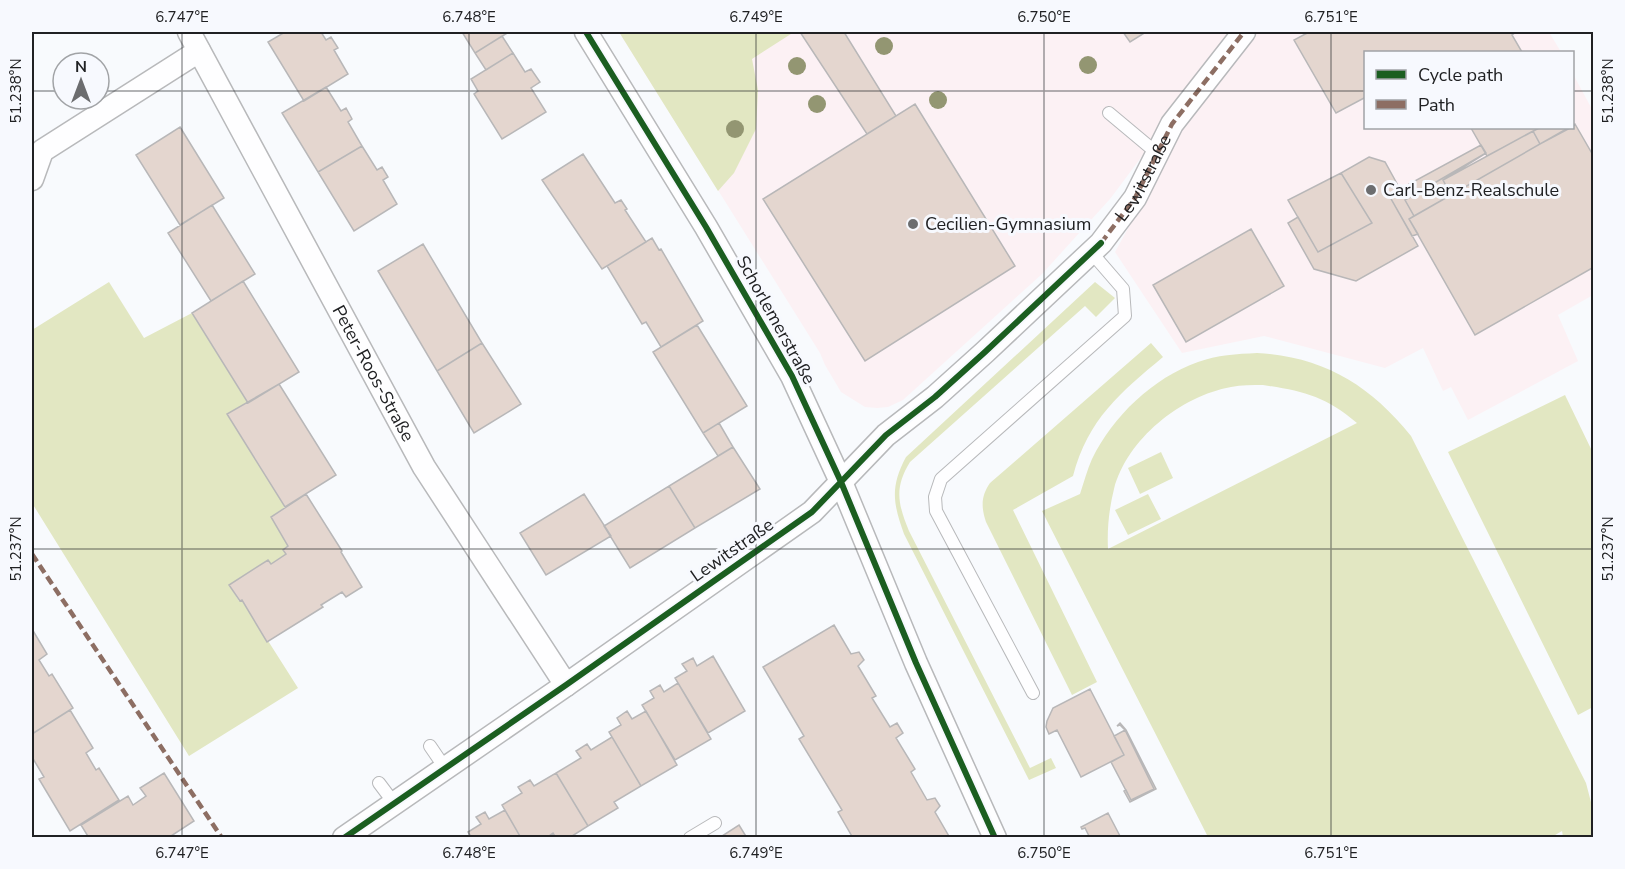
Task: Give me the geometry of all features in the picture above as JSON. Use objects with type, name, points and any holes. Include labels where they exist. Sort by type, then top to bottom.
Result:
[{"type":"street","name":"Schorlemerstraße","points":[[586,32],[706,227],[792,376],[841,482],[916,663],[995,837]]},
{"type":"street","name":"Lewitstraße","points":[[344,837],[812,512],[886,435],[935,397],[1096,247],[1135,198],[1172,124],[1244,32]]},
{"type":"street","name":"Peter-Roos-Straße","points":[[32,179],[42,151],[194,41],[424,466],[566,685]]},
{"type":"lane","points":[[1109,112],[1158,154]]},
{"type":"lane","points":[[1033,693],[936,511],[935,497],[941,479],[1125,316],[1123,289],[1096,247]]},
{"type":"lane","points":[[430,746],[445,768]]},
{"type":"lane","points":[[379,783],[394,803]]},
{"type":"lane","points":[[690,837],[715,823]]},
{"type":"shaded area","name":"Cecilien-Gymnasium","points":[[619,32],[1235,32],[1110,199],[1042,274],[903,400],[888,407],[877,408],[865,407],[841,392],[820,353]]},
{"type":"shaded area","name":"Carl-Benz-Realschule","points":[[1256,32],[1549,32],[1560,51],[1364,51],[1364,129],[1574,129],[1574,76],[1593,111],[1593,295],[1558,315],[1578,361],[1468,420],[1451,387],[1443,391],[1423,348],[1385,368],[1264,336],[1182,353],[1115,252],[1185,125]]},
{"type":"green space","points":[[619,32],[794,32],[752,59],[758,90],[756,129],[734,173],[718,191]]},
{"type":"green space","points":[[109,282],[144,338],[192,313],[248,403],[228,415],[285,507],[271,517],[288,546],[283,550],[286,554],[271,564],[268,560],[229,585],[239,601],[242,600],[298,688],[189,756],[32,503],[32,330]]},
{"type":"green space","points":[[1095,282],[1115,298],[1096,317],[1085,306],[910,462],[900,488],[900,504],[909,531],[1030,768],[1051,758],[1056,768],[1029,780],[904,534],[897,513],[895,486],[906,457]]},
{"type":"green space","points":[[1151,343],[1163,357],[1120,395],[1097,423],[1087,438],[1073,476],[1013,510],[1097,682],[1072,695],[986,522],[983,497],[990,483]]},
{"type":"green space","points":[[1257,353],[1303,360],[1343,377],[1378,402],[1411,436],[1586,783],[1592,806],[1593,837],[1563,837],[1562,831],[1550,838],[1208,837],[1042,511],[1080,494],[1090,463],[1101,443],[1123,414],[1150,388],[1181,369],[1198,362],[1220,356]],"holes":[[[1243,385],[1277,387],[1313,396],[1357,423],[1108,549],[1108,526],[1114,489],[1131,453],[1144,437],[1175,410],[1212,392]]]},
{"type":"green space","points":[[1565,395],[1593,453],[1593,707],[1578,715],[1448,452]]},
{"type":"green space","points":[[1161,452],[1173,478],[1140,494],[1128,468]]},
{"type":"green space","points":[[1148,494],[1161,519],[1128,535],[1115,510]]},
{"type":"building","points":[[285,32],[321,32],[326,40],[331,37],[338,48],[334,50],[348,74],[304,101],[268,42]]},
{"type":"building","points":[[462,32],[509,32],[475,53]]},
{"type":"building","points":[[800,32],[844,32],[896,116],[867,134]]},
{"type":"building","points":[[1123,32],[1146,32],[1130,42]]},
{"type":"building","points":[[1309,32],[1516,32],[1512,35],[1521,51],[1364,51],[1364,98],[1336,113],[1294,40]]},
{"type":"building","points":[[502,36],[513,53],[486,70],[475,53]]},
{"type":"building","points":[[513,53],[525,72],[531,69],[540,82],[531,88],[546,112],[502,139],[474,94],[478,91],[471,79]]},
{"type":"building","points":[[326,87],[341,111],[346,108],[352,119],[348,122],[362,146],[318,172],[282,113]]},
{"type":"building","points":[[915,104],[1015,266],[865,361],[763,199]]},
{"type":"building","points":[[1574,125],[1594,157],[1594,267],[1475,335],[1409,219],[1566,129],[1574,129]]},
{"type":"building","points":[[180,127],[224,198],[180,225],[136,155]]},
{"type":"building","points":[[1472,129],[1537,129],[1487,156]]},
{"type":"building","points":[[1537,129],[1568,129],[1540,144],[1533,131]]},
{"type":"building","points":[[1533,131],[1540,144],[1451,195],[1443,180]]},
{"type":"building","points":[[1481,145],[1486,153],[1405,200],[1414,216],[1409,219],[1418,234],[1412,236],[1390,197],[1401,191],[1400,189]]},
{"type":"building","points":[[362,146],[377,170],[382,167],[388,177],[383,180],[397,204],[354,231],[318,172]]},
{"type":"building","points":[[1486,153],[1443,180],[1451,195],[1414,216],[1405,200]]},
{"type":"building","points":[[583,154],[615,203],[621,200],[646,242],[602,269],[542,180]]},
{"type":"building","points":[[1369,157],[1385,162],[1400,189],[1401,191],[1390,197],[1418,246],[1356,281],[1314,269],[1288,223],[1298,217],[1318,252],[1372,223],[1341,173]]},
{"type":"building","points":[[1341,173],[1372,223],[1318,252],[1288,200]]},
{"type":"building","points":[[212,205],[255,274],[211,301],[168,233]]},
{"type":"building","points":[[1251,229],[1284,286],[1186,342],[1153,285]]},
{"type":"building","points":[[652,238],[659,250],[661,249],[703,321],[661,347],[646,322],[642,324],[607,266]]},
{"type":"building","points":[[423,244],[482,343],[437,371],[378,271]]},
{"type":"building","points":[[243,281],[299,372],[248,403],[192,313]]},
{"type":"building","points":[[697,325],[747,406],[703,433],[653,352]]},
{"type":"building","points":[[482,343],[521,404],[474,433],[437,371]]},
{"type":"building","points":[[279,384],[336,475],[285,507],[227,414]]},
{"type":"building","points":[[719,423],[733,447],[718,456],[703,433]]},
{"type":"building","points":[[733,447],[760,489],[695,528],[669,486]]},
{"type":"building","points":[[669,486],[695,528],[630,568],[604,526]]},
{"type":"building","points":[[306,494],[362,587],[346,597],[342,592],[321,605],[323,607],[267,642],[242,600],[240,601],[229,585],[268,560],[271,564],[286,554],[283,550],[288,546],[271,517]]},
{"type":"building","points":[[584,494],[611,536],[546,575],[520,533]]},
{"type":"building","points":[[834,625],[851,654],[859,652],[864,660],[858,666],[876,696],[872,698],[890,727],[897,723],[903,733],[896,738],[915,769],[911,772],[927,800],[935,798],[940,806],[935,812],[950,838],[853,838],[838,812],[842,810],[799,739],[804,736],[763,667]]},
{"type":"building","points":[[32,629],[47,654],[39,660],[49,676],[52,674],[73,708],[32,734]]},
{"type":"building","points":[[713,656],[745,711],[708,733],[675,678],[687,671],[682,664],[693,658],[697,666]]},
{"type":"building","points":[[678,683],[711,739],[675,760],[642,705],[654,698],[650,691],[660,685],[664,692]]},
{"type":"building","points":[[1090,689],[1124,755],[1081,777],[1057,730],[1049,734],[1046,727],[1053,708]]},
{"type":"building","points":[[70,710],[93,748],[86,753],[96,770],[99,768],[119,800],[70,831],[39,779],[44,777],[32,757],[32,734]]},
{"type":"building","points":[[627,711],[632,719],[646,711],[677,765],[641,786],[609,732],[621,725],[617,718]]},
{"type":"building","points":[[1120,723],[1126,730],[1156,789],[1130,802],[1124,791],[1126,790],[1131,800],[1154,789],[1125,730],[1120,725],[1117,726]]},
{"type":"building","points":[[1125,730],[1154,789],[1131,800],[1111,762],[1124,755],[1114,736]]},
{"type":"building","points":[[612,737],[641,786],[614,802],[618,808],[588,826],[556,773],[581,758],[576,751],[587,744],[591,750]]},
{"type":"building","points":[[164,773],[194,821],[168,838],[89,838],[81,825],[128,796],[133,805],[146,796],[140,788]]},
{"type":"building","points":[[556,773],[588,826],[569,838],[556,838],[553,833],[546,838],[521,838],[502,805],[522,793],[518,787],[530,780],[534,786]]},
{"type":"building","points":[[505,810],[521,838],[472,838],[468,832],[481,824],[476,817],[485,812],[489,819]]},
{"type":"building","points":[[1108,813],[1121,838],[1090,838],[1085,828],[1081,827]]},
{"type":"building","points":[[739,825],[747,838],[723,838],[722,836]]},
{"type":"marked path","points":[[1101,243],[1135,198],[1172,124],[1244,32]]},
{"type":"marked path","points":[[32,554],[222,838]]},
{"type":"cycle path","points":[[586,32],[706,227],[792,376],[841,482],[916,663],[995,838]]},
{"type":"cycle path","points":[[344,838],[812,512],[886,435],[935,397],[1101,243]]},
{"type":"place","name":"Carl-Benz-Realschule","points":[[1371,190]]},
{"type":"place","name":"Cecilien-Gymnasium","points":[[913,224]]}]
